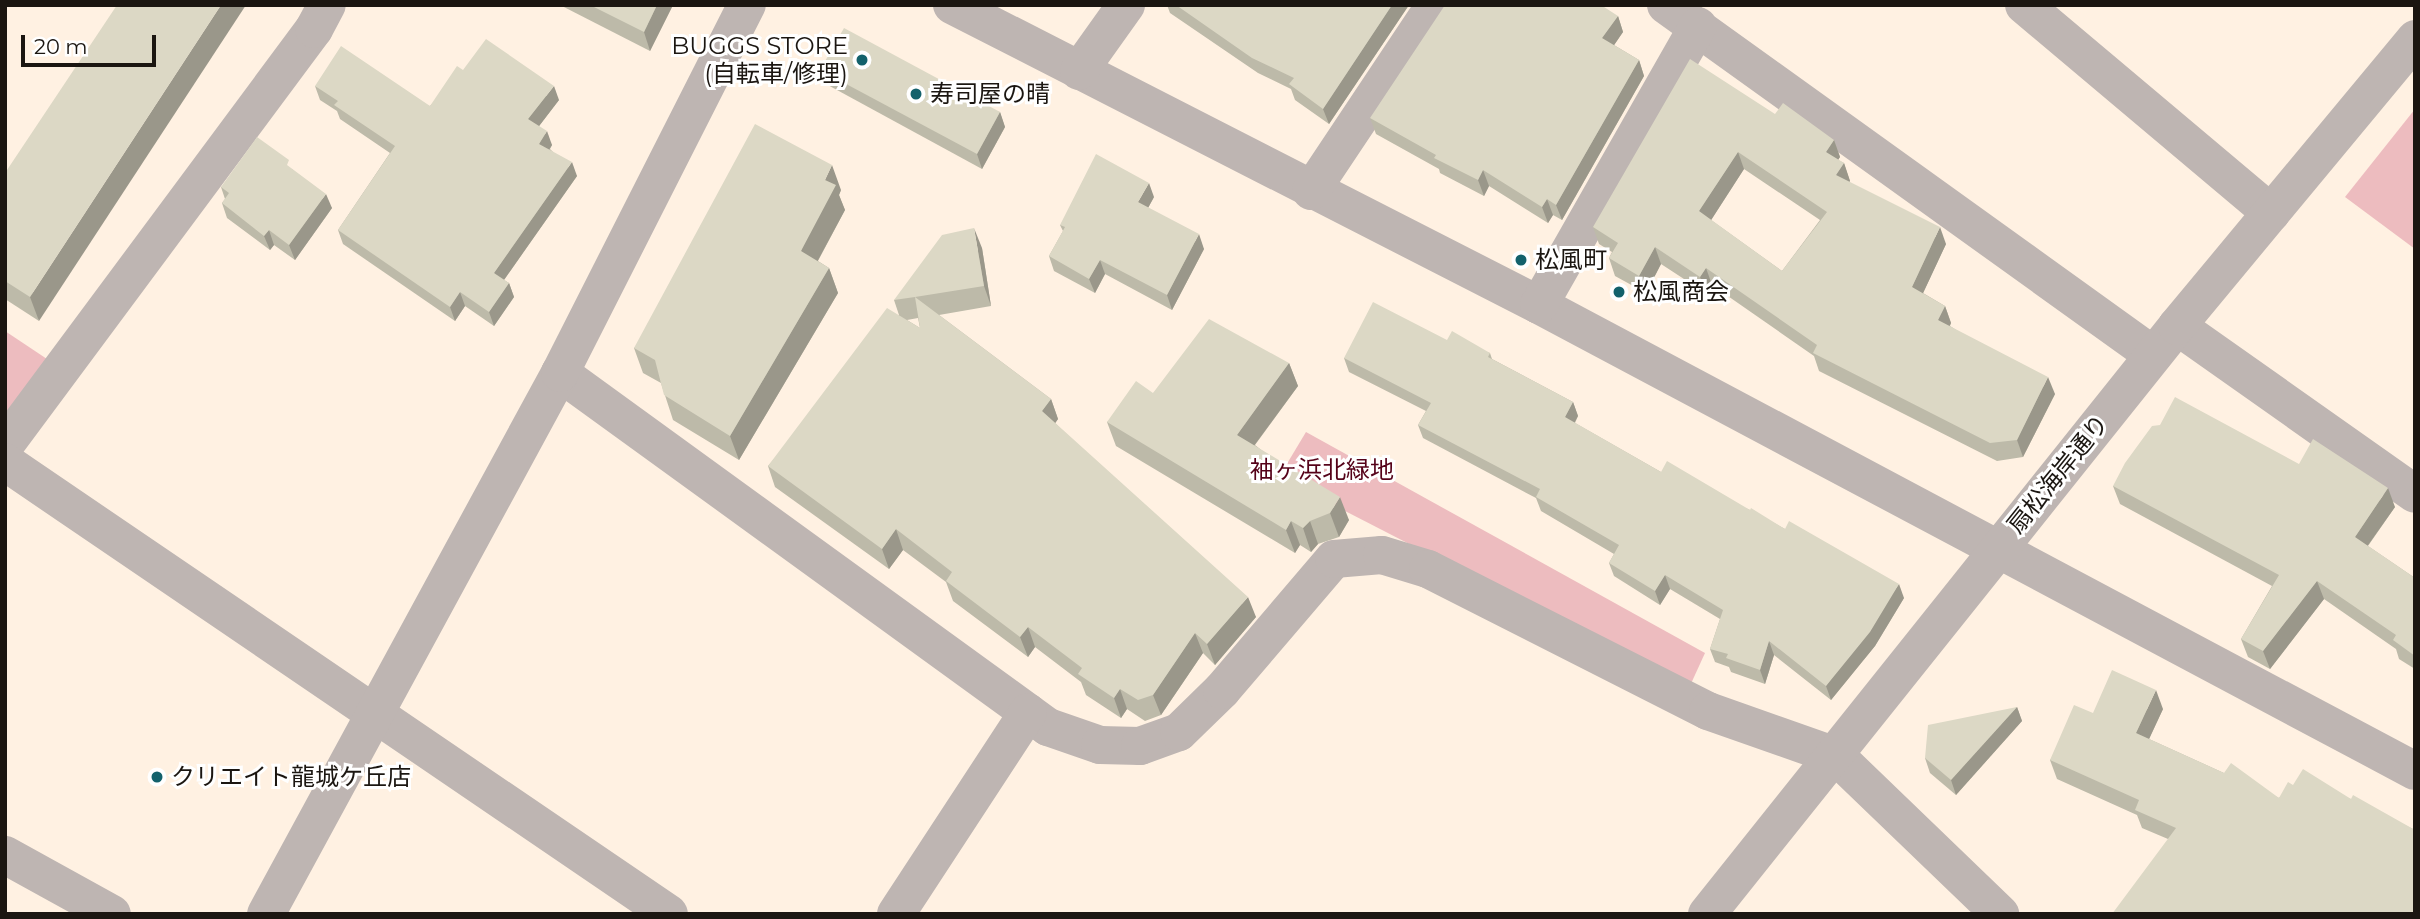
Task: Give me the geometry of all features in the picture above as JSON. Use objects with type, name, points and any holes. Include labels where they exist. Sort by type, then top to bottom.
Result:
[{"type":"street","points":[[5,445],[314,29],[327,5]]},
{"type":"street","points":[[266,914],[560,373],[747,5]]},
{"type":"street","points":[[952,5],[1311,191],[1539,305],[2415,771]]},
{"type":"street","points":[[1079,71],[1126,5]]},
{"type":"street","points":[[1311,191],[1435,5]]},
{"type":"street","points":[[1666,5],[2165,340],[2415,494]]},
{"type":"street","points":[[2024,5],[2271,213]]},
{"type":"street","points":[[1539,305],[1698,26]]},
{"type":"street","name":"扇松海岸通り","points":[[1707,914],[1836,756],[2165,340],[2415,39]]},
{"type":"street","points":[[560,373],[1048,727],[1100,745],[1140,746],[1179,732],[1222,690],[1334,559],[1382,555],[1429,569],[1708,711],[1836,756],[2000,914]]},
{"type":"street","points":[[5,462],[669,914]]},
{"type":"street","points":[[895,914],[1028,712]]},
{"type":"street","points":[[5,855],[112,914]]},
{"type":"green space","points":[[2415,109],[2415,249],[2345,197]]},
{"type":"green space","points":[[5,331],[47,359],[5,443]]},
{"type":"green space","name":"袖ヶ浜北緑地","points":[[1306,432],[1705,653],[1689,688],[1279,477]]},
{"type":"building","points":[[117,5],[221,5],[30,297],[5,281],[5,173]]},
{"type":"building","points":[[590,5],[657,5],[644,32]]},
{"type":"building","points":[[1176,5],[1392,5],[1323,109],[1289,84],[1294,78],[1252,58]]},
{"type":"building","points":[[1445,5],[1601,5],[1618,16],[1602,38],[1639,60],[1556,205],[1547,199],[1542,207],[1483,170],[1478,180],[1434,158],[1436,155],[1370,118]]},
{"type":"building","points":[[844,28],[1000,112],[977,154],[820,70]]},
{"type":"building","points":[[486,39],[554,86],[528,119],[547,131],[539,144],[572,162],[494,273],[509,283],[489,312],[460,292],[450,307],[338,230],[395,146],[334,105],[338,101],[315,86],[341,46],[430,106],[457,66],[463,70]]},
{"type":"building","points":[[1690,59],[1775,114],[1783,103],[1834,140],[1826,152],[1844,163],[1836,175],[1940,227],[1912,287],[1945,306],[1938,320],[2048,377],[2017,440],[1990,443],[1813,353],[1817,345],[1706,268],[1700,277],[1655,247],[1639,276],[1609,258],[1618,243],[1593,227]],"holes":[[[1738,152],[1827,212],[1782,271],[1699,211]]]},
{"type":"building","points":[[755,124],[832,165],[825,180],[836,185],[801,251],[829,268],[730,436],[664,395],[655,360],[634,348]]},
{"type":"building","points":[[257,137],[289,160],[287,165],[326,194],[289,245],[269,230],[264,236],[222,203],[229,193],[221,187]]},
{"type":"building","points":[[1096,154],[1149,183],[1138,202],[1199,234],[1167,295],[1100,260],[1089,279],[1049,256],[1065,227],[1060,225]]},
{"type":"building","points":[[974,228],[984,286],[894,300],[942,235]]},
{"type":"building","points":[[915,297],[1051,399],[1042,411],[1248,597],[1207,644],[1195,633],[1153,695],[1138,700],[1120,689],[1114,698],[1078,674],[1082,668],[1028,627],[1020,637],[946,581],[952,572],[896,529],[882,549],[768,466],[887,308],[920,328]]},
{"type":"building","points":[[1373,302],[1447,340],[1452,331],[1490,353],[1488,357],[1573,402],[1565,417],[1661,472],[1667,461],[1785,529],[1789,521],[1899,584],[1870,632],[1826,686],[1769,641],[1760,670],[1726,658],[1728,654],[1710,649],[1723,610],[1665,575],[1655,591],[1609,563],[1619,545],[1536,497],[1540,489],[1418,425],[1431,403],[1344,358]]},
{"type":"building","points":[[1209,319],[1289,363],[1237,435],[1340,497],[1330,513],[1310,521],[1303,528],[1291,521],[1286,530],[1107,422],[1136,381],[1153,393]]},
{"type":"building","points":[[2175,397],[2299,464],[2313,439],[2388,488],[2355,537],[2415,578],[2415,656],[2393,640],[2396,635],[2317,581],[2263,651],[2241,639],[2279,575],[2113,486],[2125,463],[2152,426],[2160,425]]},
{"type":"building","points":[[2112,670],[2156,690],[2136,733],[2224,773],[2231,763],[2279,798],[2288,782],[2293,785],[2303,769],[2351,799],[2353,795],[2415,830],[2415,914],[2112,914],[2176,828],[2135,810],[2139,800],[2050,760],[2074,705],[2093,713]]},
{"type":"building","points":[[2017,707],[1951,780],[1925,758],[1928,725]]},
{"type":"place","name":"BUGGS STORE (自転車/修理)","points":[[862,60]]},
{"type":"place","name":"寿司屋の晴","points":[[916,94]]},
{"type":"place","name":"松風町","points":[[1521,260]]},
{"type":"place","name":"松風商会","points":[[1619,292]]},
{"type":"place","name":"クリエイト龍城ケ丘店","points":[[157,777]]}]
